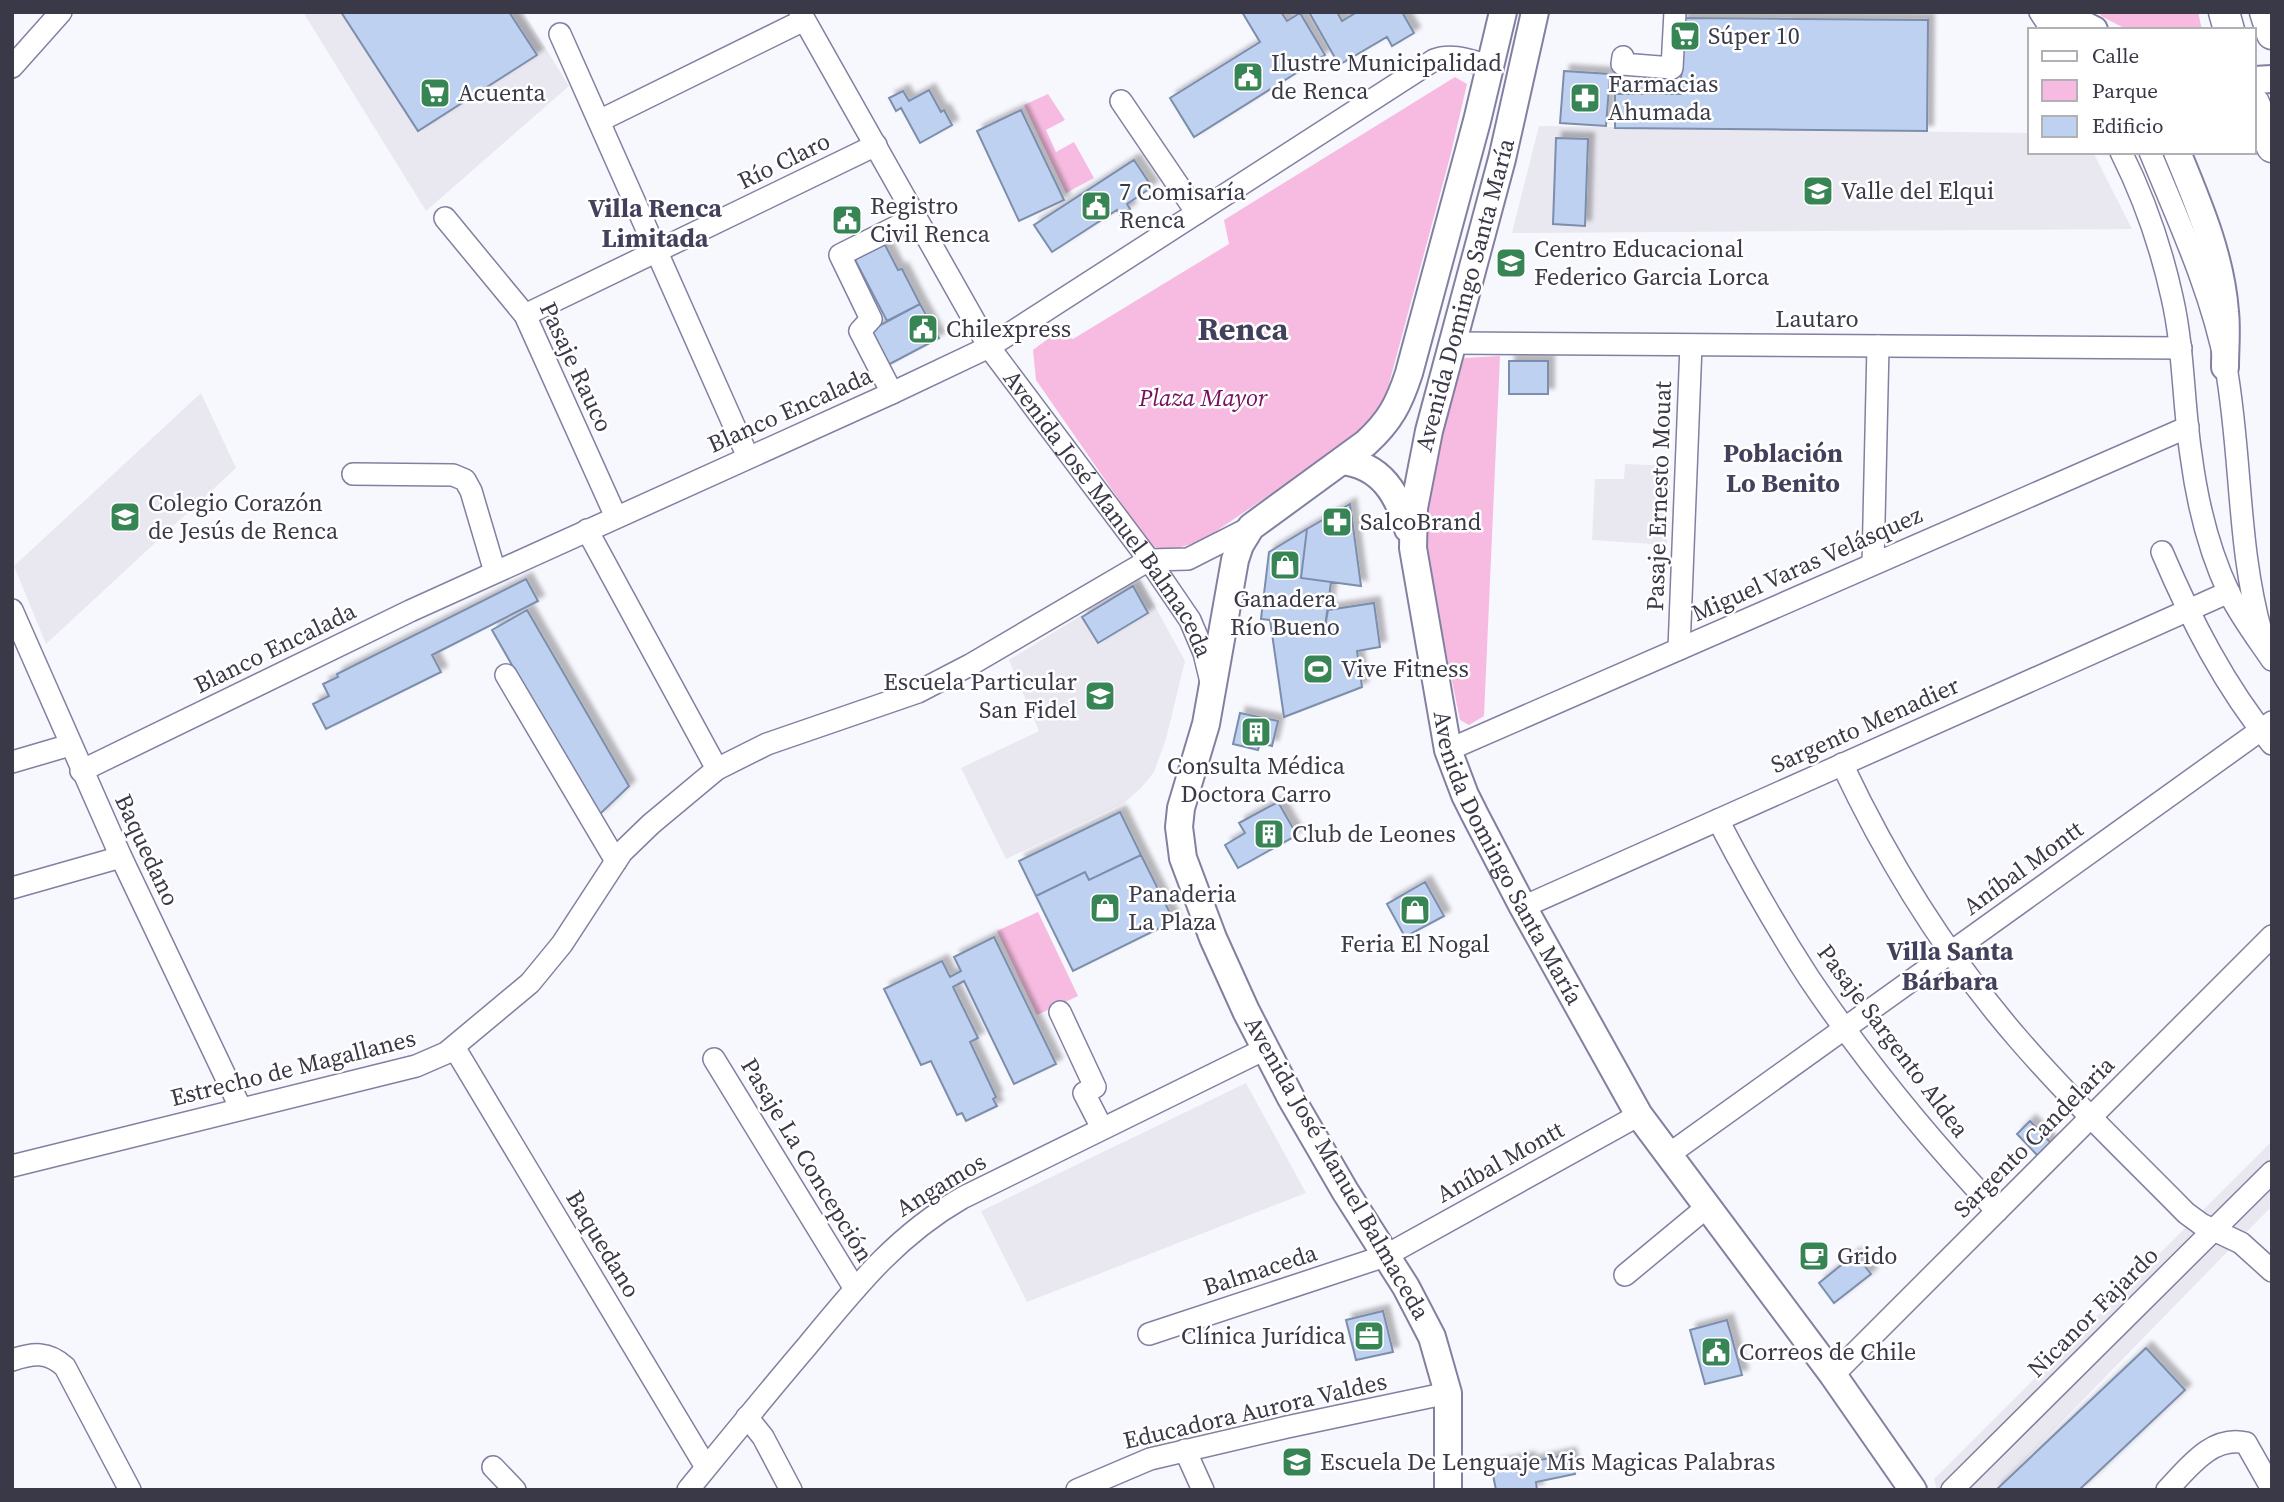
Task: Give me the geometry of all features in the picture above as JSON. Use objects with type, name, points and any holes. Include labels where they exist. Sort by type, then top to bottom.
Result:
[{"type":"highway","points":[[2265,12],[2272,34]]},
{"type":"highway","points":[[2256,108],[2272,147]]},
{"type":"main road","name":"Avenida Domingo Santa María","points":[[1342,461],[1380,430],[1390,418],[1402,394],[1503,12]]},
{"type":"main road","name":"Avenida Domingo Santa María","points":[[1535,12],[1502,159],[1420,469],[1414,508],[1413,548],[1448,750],[1465,795],[1523,907],[1639,1115],[1833,1375],[1913,1490]]},
{"type":"main road","points":[[2058,12],[2091,28]]},
{"type":"main road","points":[[2177,154],[2198,203],[2214,251],[2225,312],[2225,367]]},
{"type":"main road","points":[[1342,461],[1364,466],[1390,487],[1404,518],[1413,548]]},
{"type":"main road","name":"Avenida José Manuel Balmaceda","points":[[1342,461],[1251,527],[1240,545],[1235,560],[1213,693],[1202,742],[1181,808],[1180,843],[1185,866],[1198,900],[1265,1049],[1318,1147],[1423,1317],[1432,1337],[1448,1393],[1448,1490]]},
{"type":"street","points":[[12,67],[61,12]]},
{"type":"street","points":[[1623,57],[1622,64],[1672,68],[1675,12]]},
{"type":"street","points":[[2040,12],[2051,28]]},
{"type":"street","points":[[2084,12],[2092,28]]},
{"type":"street","points":[[599,121],[802,16]]},
{"type":"street","name":"Avenida José Manuel Balmaceda","points":[[802,16],[989,347],[1149,560],[1190,620],[1207,663],[1213,693]]},
{"type":"street","points":[[560,34],[748,457]]},
{"type":"street","name":"Blanco Encalada","points":[[81,771],[495,572],[989,347],[1434,60],[1457,57],[1490,66]]},
{"type":"street","points":[[1121,101],[1197,213]]},
{"type":"street","name":"Río Claro","points":[[525,315],[876,145]]},
{"type":"street","points":[[2122,154],[2139,192],[2173,298],[2200,507],[2229,592],[2272,660],[2256,614],[2248,576],[2225,367],[2197,268],[2151,154]]},
{"type":"street","points":[[892,393],[860,331],[871,318],[840,255],[916,217]]},
{"type":"street","name":"Pasaje Rauco","points":[[445,218],[525,315],[616,517]]},
{"type":"street","name":"Lautaro","points":[[1454,343],[2181,348]]},
{"type":"street","name":"Pasaje Ernesto Mouat","points":[[1679,649],[1691,345]]},
{"type":"street","points":[[1873,564],[1878,346]]},
{"type":"street","name":"Miguel Varas Velásquez","points":[[1448,750],[2188,427]]},
{"type":"street","points":[[354,474],[453,475],[465,480],[471,491],[495,572]]},
{"type":"street","name":"Estrecho de Magallanes","points":[[12,1166],[416,1066],[439,1058],[543,970],[616,861],[651,824],[717,769],[758,748],[928,687],[1149,560],[1188,559],[1251,527]]},
{"type":"street","points":[[587,530],[717,769]]},
{"type":"street","points":[[2162,552],[2188,610],[2220,670],[2268,732]]},
{"type":"street","name":"Sargento Menadier","points":[[1523,907],[2229,592]]},
{"type":"street","name":"Baquedano","points":[[12,610],[81,771],[241,1109]]},
{"type":"street","points":[[506,675],[616,861]]},
{"type":"street","name":"Aníbal Montt","points":[[1668,1155],[1950,953],[2268,732]]},
{"type":"street","points":[[12,762],[70,745]]},
{"type":"street","points":[[1842,764],[1891,861],[1950,953],[2019,1040],[2186,1213],[2201,1224],[2241,1243],[2272,1271]]},
{"type":"street","name":"Pasaje Sargento Aldea","points":[[1718,820],[1776,924],[1844,1029],[1920,1125],[1997,1211]]},
{"type":"street","points":[[12,888],[121,857]]},
{"type":"street","name":"Sargento Candelaria","points":[[1833,1375],[2272,936]]},
{"type":"street","points":[[1060,1012],[1095,1087],[1084,1093],[1102,1128]]},
{"type":"street","name":"Baquedano","points":[[454,1047],[706,1467]]},
{"type":"street","name":"Angamos","points":[[688,1490],[855,1289],[901,1240],[940,1211],[1265,1049]]},
{"type":"street","name":"Pasaje La Concepción","points":[[714,1059],[855,1289]]},
{"type":"street","name":"Aníbal Montt","points":[[1385,1256],[1639,1115]]},
{"type":"street","name":"Nicanor Fajardo","points":[[1952,1490],[2272,1172]]},
{"type":"street","points":[[1625,1275],[1707,1207]]},
{"type":"street","name":"Balmaceda","points":[[1149,1334],[1385,1256]]},
{"type":"street","points":[[12,1360],[44,1354],[65,1367],[130,1490]]},
{"type":"street","name":"Educadora Aurora Valdes","points":[[1077,1490],[1150,1459],[1448,1393]]},
{"type":"street","points":[[747,1417],[763,1437],[791,1490]]},
{"type":"street","points":[[2167,1490],[2195,1460],[2213,1447],[2233,1440],[2246,1443],[2272,1489]]},
{"type":"street","points":[[1185,1450],[1203,1490]]},
{"type":"street","points":[[493,1467],[515,1490]]},
{"type":"shaded area","points":[[303,12],[523,12],[569,86],[426,211]]},
{"type":"shaded area","name":"Valle del Elqui","points":[[1539,126],[2028,133],[2028,154],[2094,154],[2132,229],[1512,233]]},
{"type":"shaded area","name":"Colegio Corazón de Jesús de Renca","points":[[201,393],[236,468],[46,644],[14,566]]},
{"type":"shaded area","points":[[1625,464],[1671,466],[1667,545],[1592,540],[1595,479],[1624,479]]},
{"type":"shaded area","name":"Escuela Particular San Fidel","points":[[1140,579],[1185,661],[1166,739],[1154,772],[1124,803],[1006,859],[961,768],[1039,731],[1009,660]]},
{"type":"shaded area","points":[[1246,1083],[1306,1193],[1027,1302],[981,1211]]},
{"type":"shaded area","points":[[2272,1141],[2272,1206],[1995,1490],[1937,1490],[1934,1479]]},
{"type":"green space","points":[[2099,12],[2198,12],[2202,28],[2124,28],[2101,16]]},
{"type":"green space","name":"Plaza Mayor","points":[[1455,77],[1467,84],[1379,421],[1203,540],[1169,551],[1151,546],[1036,380],[1033,350],[1057,332],[1073,339],[1229,244],[1224,220]]},
{"type":"green space","points":[[1048,94],[1065,120],[1046,130],[1056,152],[1074,142],[1094,178],[1066,193],[1024,105]]},
{"type":"green space","points":[[1500,356],[1484,716],[1469,725],[1460,720],[1421,532],[1422,493],[1464,358]]},
{"type":"green space","points":[[1038,912],[1078,996],[1037,1015],[997,931]]},
{"type":"building","name":"Acuenta","points":[[341,12],[509,12],[537,55],[418,131]]},
{"type":"building","name":"Ilustre Municipalidad de Renca","points":[[1242,12],[1281,12],[1287,21],[1300,13],[1325,55],[1194,137],[1170,98],[1260,42]]},
{"type":"building","points":[[1309,12],[1337,12],[1342,21],[1357,12],[1402,12],[1414,33],[1392,46],[1387,37],[1339,65]]},
{"type":"building","points":[[1682,18],[1928,20],[1927,131],[1615,128],[1615,94],[1681,94]]},
{"type":"building","name":"Farmacias Ahumada","points":[[1564,71],[1610,74],[1606,126],[1560,123]]},
{"type":"building","points":[[929,90],[952,125],[920,143],[901,108],[896,111],[889,98],[903,91],[909,101]]},
{"type":"building","points":[[1021,110],[1064,200],[1019,221],[977,131]]},
{"type":"building","points":[[1556,138],[1588,139],[1585,226],[1553,224]]},
{"type":"building","name":"7 Comisaría Renca","points":[[1134,160],[1152,187],[1127,204],[1130,209],[1120,215],[1117,210],[1052,252],[1034,225]]},
{"type":"building","points":[[883,241],[898,270],[902,269],[920,304],[887,321],[853,256]]},
{"type":"building","points":[[920,304],[939,338],[886,366],[871,330]]},
{"type":"building","points":[[1509,361],[1548,361],[1548,394],[1509,394]]},
{"type":"building","points":[[1350,504],[1361,586],[1301,578],[1307,529]]},
{"type":"building","name":"Ganadera Río Bueno","points":[[1307,529],[1301,578],[1331,582],[1325,627],[1261,619],[1269,552]]},
{"type":"building","points":[[526,579],[538,601],[432,655],[441,672],[326,729],[313,704],[329,696],[323,684],[338,677],[337,674]]},
{"type":"building","points":[[1133,586],[1148,613],[1098,643],[1082,617]]},
{"type":"building","name":"Vive Fitness","points":[[1374,603],[1380,647],[1357,651],[1362,687],[1284,717],[1270,620],[1325,627],[1328,610]]},
{"type":"building","points":[[527,610],[629,786],[598,816],[492,630]]},
{"type":"building","name":"Consulta Médica Doctora Carro","points":[[1240,713],[1278,721],[1272,746],[1260,743],[1258,750],[1233,744]]},
{"type":"building","name":"Club de Leones","points":[[1278,802],[1297,835],[1238,868],[1225,845],[1245,833],[1239,823]]},
{"type":"building","points":[[1120,812],[1141,855],[1089,880],[1085,872],[1036,896],[1019,861]]},
{"type":"building","name":"Panaderia La Plaza","points":[[1141,855],[1174,921],[1073,971],[1036,896],[1085,872],[1089,880]]},
{"type":"building","name":"Feria El Nogal","points":[[1425,882],[1444,916],[1405,937],[1387,904]]},
{"type":"building","points":[[994,937],[1056,1064],[1014,1084],[964,981],[953,987],[978,1038],[970,1042],[996,1097],[993,1099],[997,1106],[966,1121],[962,1113],[957,1115],[931,1061],[921,1065],[884,989],[942,961],[950,977],[961,971],[954,957]]},
{"type":"building","points":[[2030,1121],[2051,1143],[2038,1156],[2017,1134]]},
{"type":"building","points":[[1855,1254],[1871,1274],[1834,1303],[1819,1283]]},
{"type":"building","name":"Clínica Jurídica","points":[[1383,1311],[1393,1352],[1356,1360],[1346,1320]]},
{"type":"building","name":"Correos de Chile","points":[[1727,1320],[1742,1375],[1705,1384],[1690,1330]]},
{"type":"building","points":[[2146,1348],[2185,1390],[2079,1490],[1996,1490]]},
{"type":"building","points":[[1570,1454],[1575,1474],[1536,1482],[1537,1490],[1496,1490],[1491,1465],[1529,1458],[1530,1462]]},
{"type":"place","name":"Súper 10","points":[[1685,36]]},
{"type":"place","name":"Ilustre Municipalidad de Renca","points":[[1248,77]]},
{"type":"place","name":"Acuenta","points":[[435,93]]},
{"type":"place","name":"Farmacias Ahumada","points":[[1585,98]]},
{"type":"place","name":"Valle del Elqui","points":[[1818,191]]},
{"type":"place","name":"7 Comisaría Renca","points":[[1096,206]]},
{"type":"place","name":"Registro Civil Renca","points":[[847,220]]},
{"type":"place","name":"Centro Educacional Federico Garcia Lorca","points":[[1511,263]]},
{"type":"place","name":"Chilexpress","points":[[923,329]]},
{"type":"place","name":"Colegio Corazón de Jesús de Renca","points":[[125,517]]},
{"type":"place","name":"SalcoBrand","points":[[1337,522]]},
{"type":"place","name":"Ganadera Río Bueno","points":[[1285,565]]},
{"type":"place","name":"Vive Fitness","points":[[1318,669]]},
{"type":"place","name":"Escuela Particular San Fidel","points":[[1100,696]]},
{"type":"place","name":"Consulta Médica Doctora Carro","points":[[1256,732]]},
{"type":"place","name":"Club de Leones","points":[[1269,834]]},
{"type":"place","name":"Panaderia La Plaza","points":[[1105,908]]},
{"type":"place","name":"Feria El Nogal","points":[[1415,910]]},
{"type":"place","name":"Grido","points":[[1814,1256]]},
{"type":"place","name":"Clínica Jurídica","points":[[1369,1336]]},
{"type":"place","name":"Correos de Chile","points":[[1716,1352]]},
{"type":"place","name":"Escuela De Lenguaje Mis Magicas Palabras","points":[[1297,1462]]},
{"type":"district","name":"Villa Renca Limitada","points":[[655,223]]},
{"type":"district","name":"Renca","points":[[1243,329]]},
{"type":"district","name":"Población Lo Benito","points":[[1783,468]]},
{"type":"district","name":"Villa Santa Bárbara","points":[[1950,966]]}]
